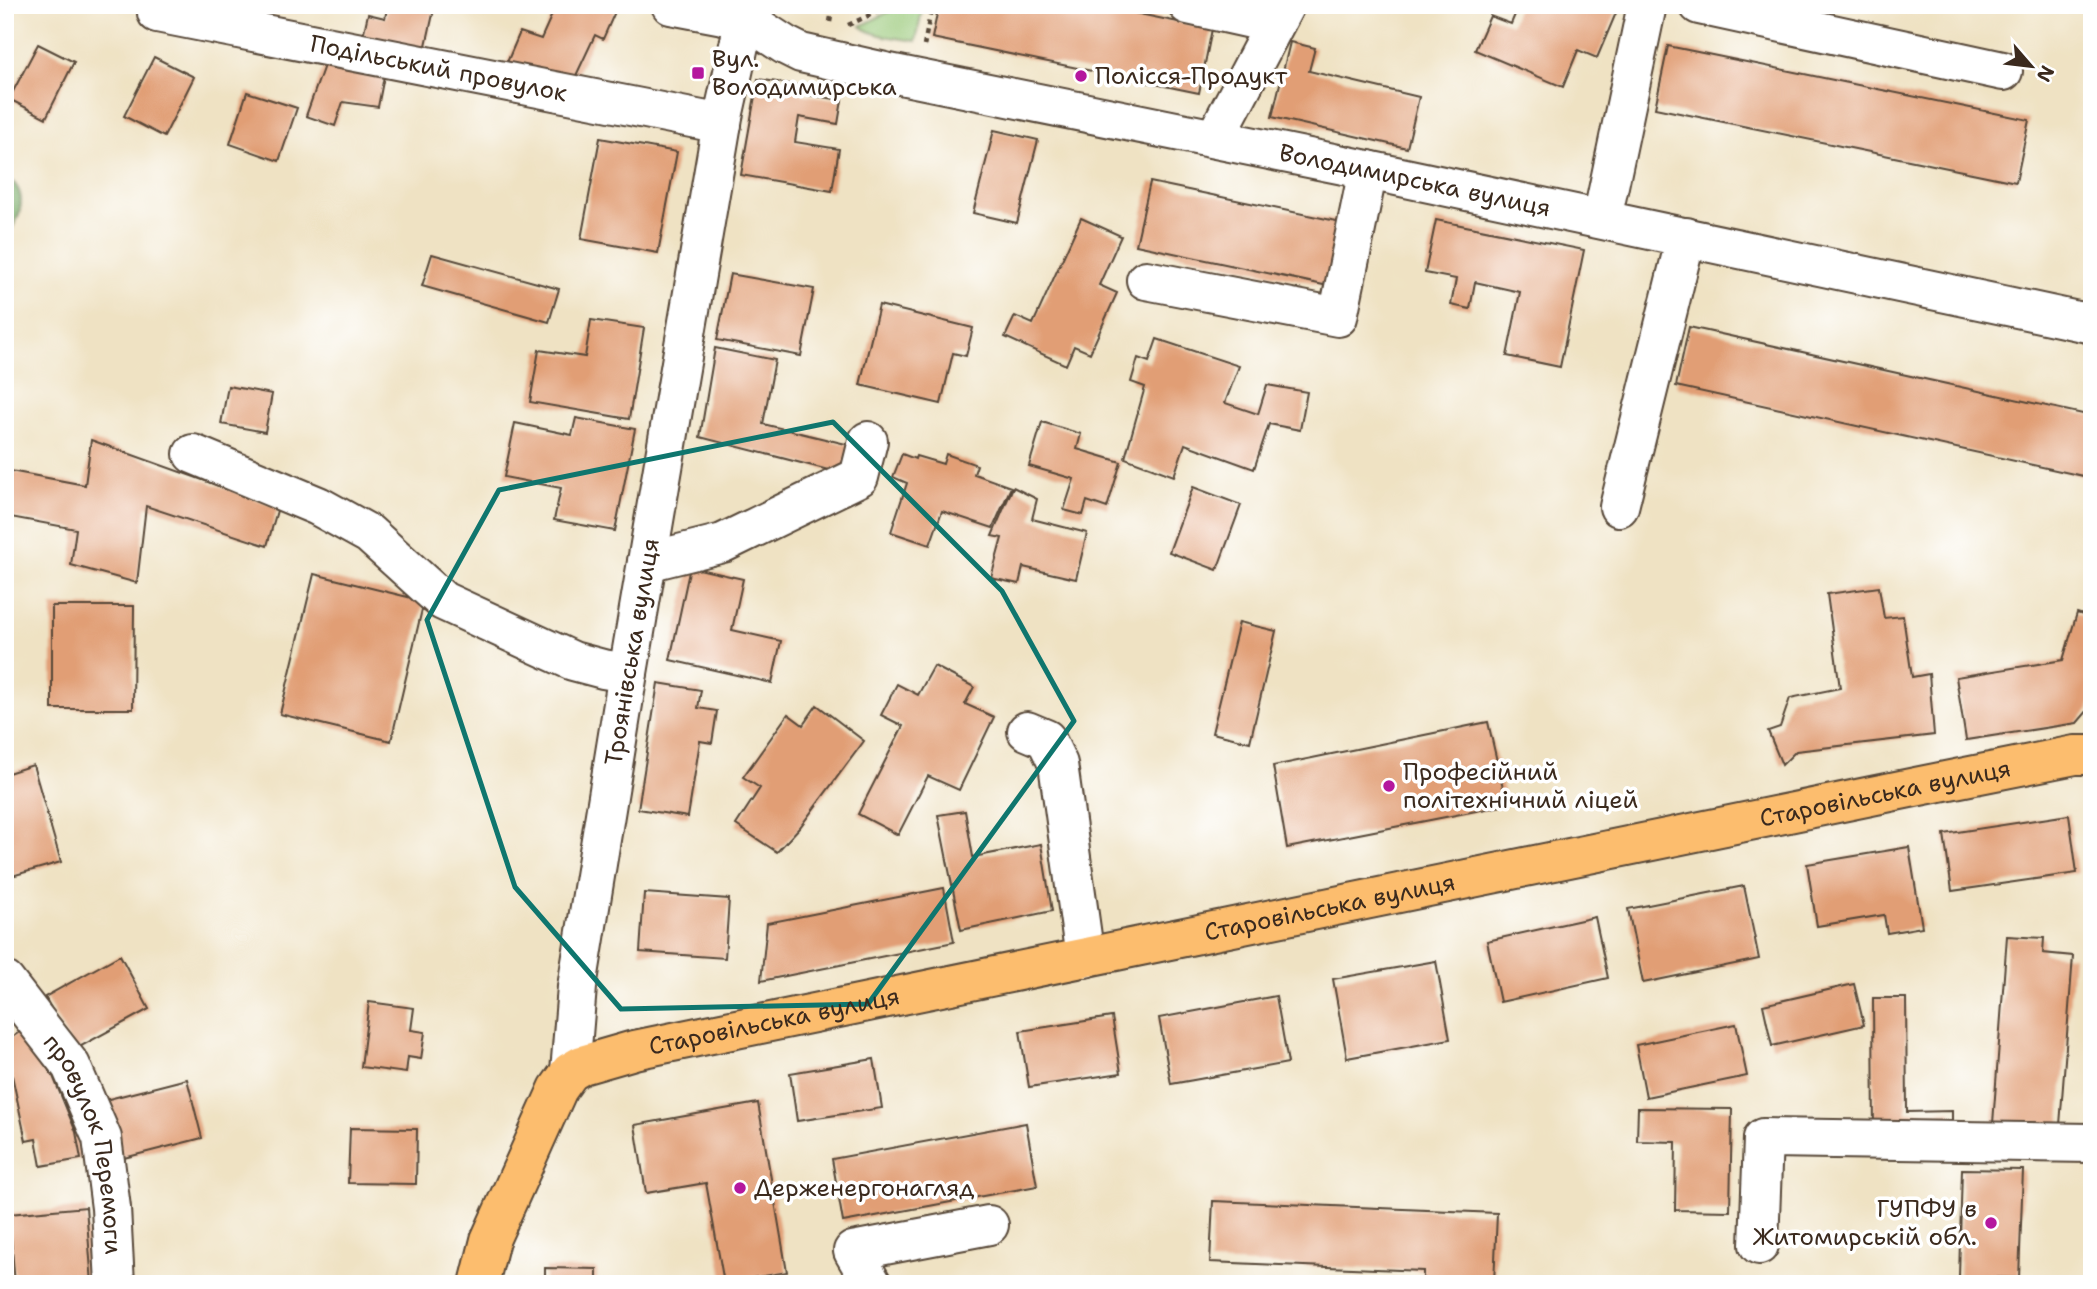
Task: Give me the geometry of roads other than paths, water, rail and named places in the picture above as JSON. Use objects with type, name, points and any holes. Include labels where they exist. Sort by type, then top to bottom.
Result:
[{"type":"main road","name":"Старовільська вулиця","points":[[570,1072],[582,1065],[634,1050],[1920,786],[2075,755],[2092,755]]},
{"type":"main road","name":"Троянівська вулиця","points":[[479,1284],[490,1240],[558,1090],[570,1072]]},
{"type":"street","points":[[671,5],[747,12]]},
{"type":"street","points":[[1188,5],[1280,15],[1215,138]]},
{"type":"street","points":[[1602,219],[1647,5]]},
{"type":"street","points":[[1699,5],[2003,71]]},
{"type":"street","name":"Троянівська вулиця","points":[[570,1072],[577,986],[628,673],[722,124],[747,12]]},
{"type":"street","name":"Володимирська вулиця","points":[[747,12],[785,45],[801,53],[2092,324]]},
{"type":"street","name":"Подільський провулок","points":[[157,13],[722,124]]},
{"type":"street","points":[[1146,280],[1338,317],[1368,170]]},
{"type":"street","points":[[1619,507],[1686,237]]},
{"type":"street","points":[[647,562],[723,543],[859,477],[868,441]]},
{"type":"street","points":[[193,454],[318,506],[369,534],[443,601],[573,661],[603,670],[628,673]]},
{"type":"street","points":[[1027,731],[1046,739],[1058,764],[1085,958]]},
{"type":"street","name":"провулок Перемоги","points":[[5,981],[71,1066],[102,1138],[111,1208],[115,1284]]},
{"type":"street","points":[[1759,1245],[1763,1138],[2092,1143]]},
{"type":"street","points":[[872,1284],[853,1251],[989,1225]]},
{"type":"place","name":"Вул. Володимирська","points":[[698,73]]},
{"type":"place","name":"Полісся-Продукт","points":[[1081,76]]},
{"type":"place","name":"Професійний політехнічний ліцей","points":[[1389,786]]},
{"type":"place","name":"Держенергонагляд","points":[[740,1188]]},
{"type":"place","name":"ГУПФУ в Житомирській обл.","points":[[1991,1223]]}]
